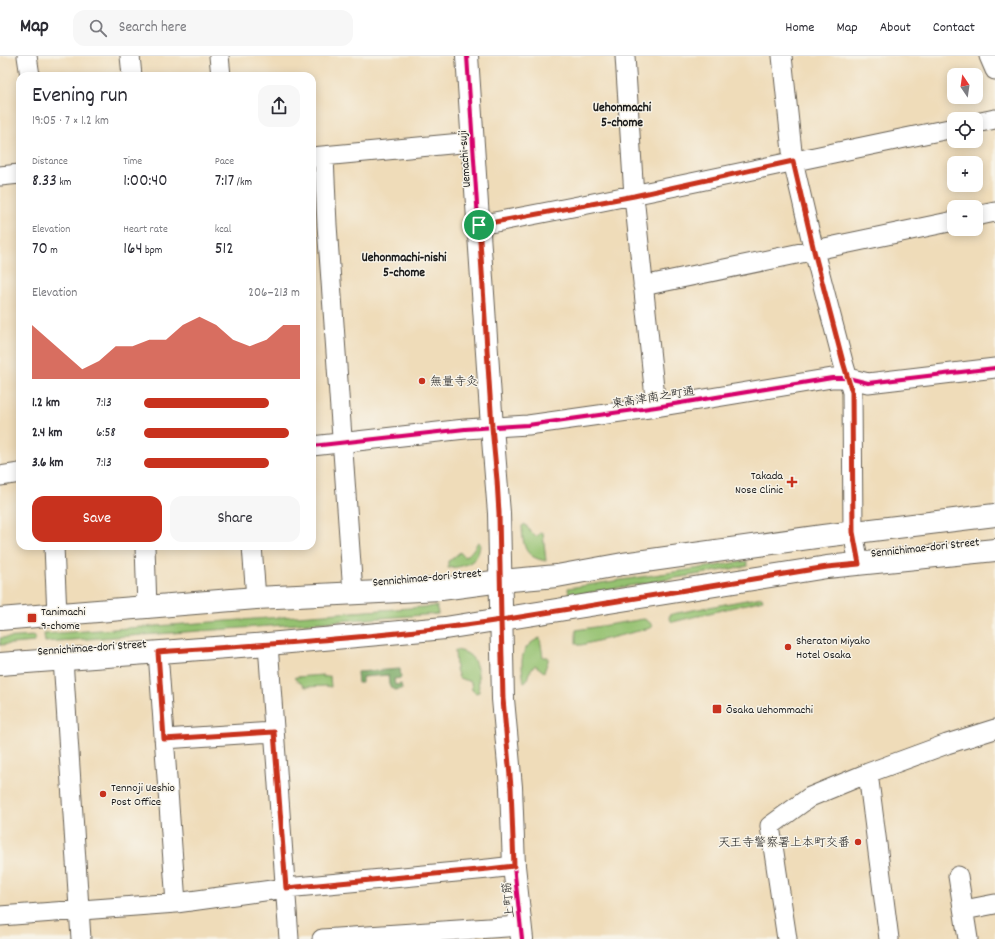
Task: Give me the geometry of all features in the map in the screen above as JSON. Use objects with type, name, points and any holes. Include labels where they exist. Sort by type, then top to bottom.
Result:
[{"type":"main road","name":"Uemachi-suji","points":[[467,56],[492,427],[498,486],[501,620]]},
{"type":"main road","name":"Sennichimae-dori Street","points":[[0,619],[256,598],[442,589],[501,581],[557,576],[623,564],[853,532],[995,515]]},
{"type":"main road","name":"Sennichimae-dori Street","points":[[0,664],[268,644],[445,628],[819,568],[995,550]]},
{"type":"main road","name":"上町筋","points":[[501,620],[503,699],[511,787],[514,866],[522,932]]},
{"type":"street","points":[[28,56],[30,72]]},
{"type":"street","points":[[130,56],[132,72]]},
{"type":"street","points":[[219,56],[221,72]]},
{"type":"street","points":[[625,56],[634,196],[656,407]]},
{"type":"street","points":[[782,56],[793,161],[814,251],[852,392],[853,532],[859,564]]},
{"type":"street","points":[[989,56],[995,70]]},
{"type":"street","points":[[983,122],[995,119]]},
{"type":"street","points":[[479,225],[634,196],[947,129]]},
{"type":"street","points":[[352,593],[342,442],[318,157],[472,142]]},
{"type":"street","points":[[0,176],[16,174]]},
{"type":"street","points":[[983,215],[995,212]]},
{"type":"street","points":[[643,286],[947,222]]},
{"type":"street","name":"東高津南之町通","points":[[316,445],[465,429],[528,425],[656,407],[832,378],[848,378],[868,383],[995,368]]},
{"type":"street","points":[[0,476],[16,474]]},
{"type":"street","points":[[54,550],[57,615]]},
{"type":"street","points":[[145,550],[147,608]]},
{"type":"street","points":[[252,550],[256,598]]},
{"type":"street","points":[[268,644],[289,939]]},
{"type":"street","points":[[158,652],[176,903]]},
{"type":"street","points":[[63,659],[81,939]]},
{"type":"street","points":[[787,939],[770,826],[810,797],[868,773],[947,744],[995,729]]},
{"type":"street","points":[[164,739],[274,732]]},
{"type":"street","points":[[868,773],[889,939]]},
{"type":"street","points":[[0,916],[176,903],[286,888],[514,866]]},
{"type":"street","points":[[958,876],[968,939]]},
{"type":"street","points":[[964,910],[995,904]]},
{"type":"street","points":[[322,939],[522,932]]},
{"type":"green space","points":[[525,524],[536,537],[540,533],[543,533],[546,561],[533,557],[526,550],[522,526]]},
{"type":"green space","points":[[478,542],[480,543],[479,550],[477,555],[470,563],[448,568],[448,561],[460,552],[464,557],[466,556],[472,551]]},
{"type":"green space","points":[[747,561],[748,566],[569,596],[568,588]]},
{"type":"green space","points":[[762,597],[763,600],[673,622],[669,616],[672,614]]},
{"type":"green space","points":[[437,606],[438,614],[45,642],[44,634]]},
{"type":"green space","points":[[644,619],[653,626],[651,628],[581,645],[576,643],[576,630]]},
{"type":"green space","points":[[35,636],[35,642],[0,645],[0,638]]},
{"type":"green space","points":[[540,638],[543,657],[548,657],[548,661],[544,672],[535,665],[524,683],[522,662],[524,651],[528,646]]},
{"type":"green space","points":[[455,650],[469,655],[473,659],[478,671],[479,692],[476,693],[472,690],[471,682],[459,678],[456,669]]},
{"type":"green space","points":[[400,669],[401,678],[394,679],[395,685],[401,684],[402,689],[395,690],[389,685],[388,675],[362,677],[362,683],[358,683],[357,672]]},
{"type":"green space","points":[[323,675],[323,677],[330,676],[331,687],[305,687],[294,678],[296,677]]},
{"type":"cycle path","points":[[467,56],[499,513],[503,699],[511,787],[514,866],[522,939]]},
{"type":"cycle path","points":[[316,446],[465,429],[528,425],[656,407],[832,378],[848,378],[868,383],[995,368]]},
{"type":"place","name":"無量寺灸","points":[[422,381]]},
{"type":"place","name":"Takada Nose Clinic","points":[[792,482]]},
{"type":"place","name":"Tanimachi 9-chome","points":[[32,618]]},
{"type":"place","name":"Sheraton Miyako Hotel Osaka","points":[[788,647]]},
{"type":"place","name":"Ōsaka Uehommachi","points":[[717,709]]},
{"type":"place","name":"Tennoji Ueshio Post Office","points":[[103,794]]},
{"type":"place","name":"天王寺警察署上本町交番","points":[[858,842]]},
{"type":"district","name":"Uehonmachi 5-chome","points":[[622,114]]},
{"type":"district","name":"Uehonmachi-nishi 5-chome","points":[[404,264]]},
{"type":"route","points":[[479,225],[499,513],[501,620],[445,628],[158,652],[164,739],[274,732],[286,888],[514,866],[511,787],[503,699],[501,620],[827,567],[859,564],[853,532],[852,392],[814,251],[793,161],[634,196],[479,225]]}]
